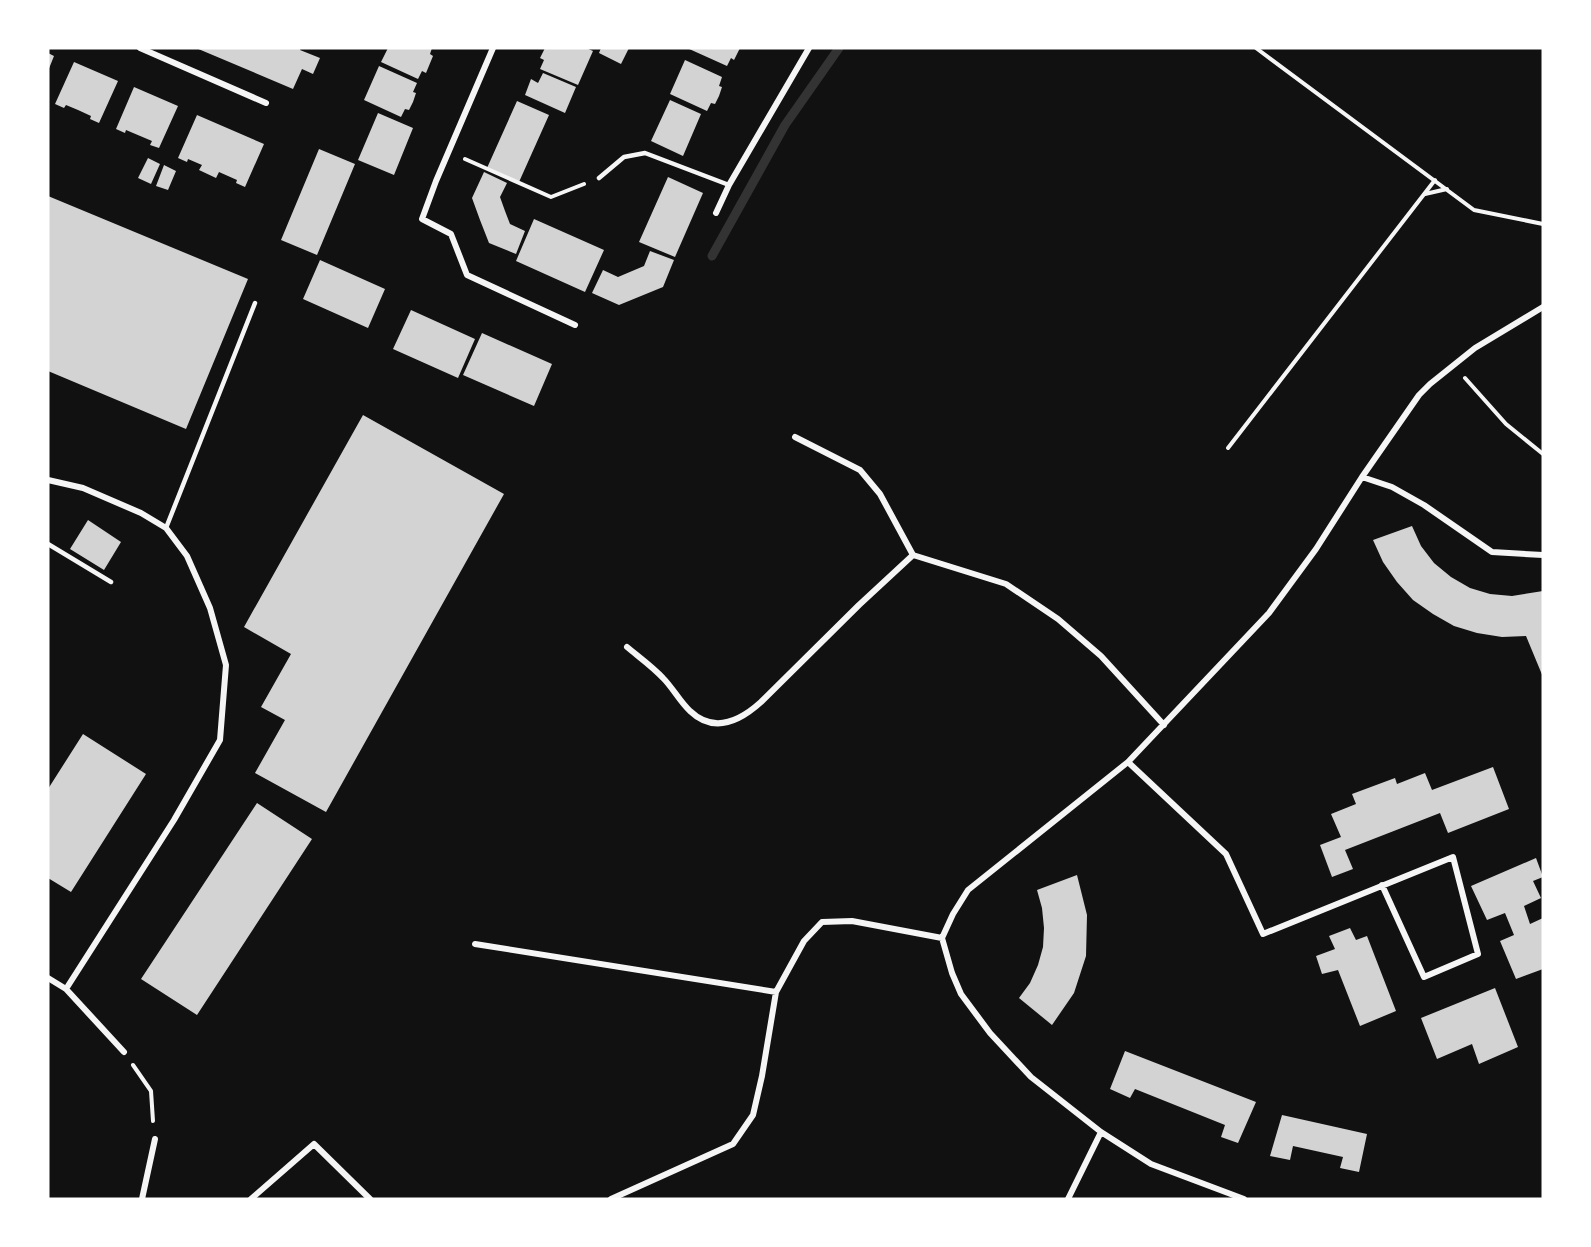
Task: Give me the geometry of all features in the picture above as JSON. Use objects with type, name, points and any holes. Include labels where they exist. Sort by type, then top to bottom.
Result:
[{"type":"street","points":[[140,48],[266,103]]},
{"type":"street","points":[[493,48],[422,219],[451,234],[467,275],[575,325]]},
{"type":"street","points":[[716,213],[729,185],[809,48]]},
{"type":"street","points":[[1244,1199],[1151,1164],[1101,1132],[1030,1077],[990,1033],[961,994],[942,938],[952,914],[968,890],[1128,762],[1269,613],[1316,549],[1419,395],[1454,363],[1475,348],[1543,307]]},
{"type":"street","points":[[795,437],[861,470],[880,494],[913,555],[1006,585],[1058,619],[1101,656],[1164,725]]},
{"type":"street","points":[[1362,477],[1392,487],[1424,505],[1492,552],[1543,555]]},
{"type":"street","points":[[48,480],[83,488],[141,513],[166,528],[187,556],[210,608],[226,665],[220,740],[174,820],[66,990]]},
{"type":"street","points":[[627,647],[663,678],[691,712],[711,723],[733,722],[749,713],[761,702],[913,555]]},
{"type":"street","points":[[1128,762],[1226,854],[1263,934],[1382,885],[1453,857],[1478,954],[1424,977],[1382,885]]},
{"type":"street","points":[[611,1199],[733,1144],[753,1114],[762,1076],[776,992],[804,941],[822,922],[852,921],[942,938]]},
{"type":"street","points":[[475,944],[776,992]]},
{"type":"street","points":[[48,978],[66,990],[124,1052]]},
{"type":"street","points":[[1068,1199],[1101,1132]]},
{"type":"street","points":[[142,1199],[155,1139]]},
{"type":"street","points":[[251,1199],[314,1144],[370,1199]]},
{"type":"lane","points":[[599,178],[624,157],[645,153],[729,185]]},
{"type":"lane","points":[[166,528],[255,303]]},
{"type":"lane","points":[[48,544],[111,582]]},
{"type":"path","points":[[1256,48],[1448,188],[1474,210],[1543,224]]},
{"type":"path","points":[[449,153],[552,198],[599,178]]},
{"type":"path","points":[[1228,448],[1435,180]]},
{"type":"path","points":[[1424,194],[1448,188]]},
{"type":"path","points":[[1454,363],[1506,424],[1543,454]]},
{"type":"path","points":[[124,1052],[151,1091],[155,1139]]},
{"type":"building","points":[[196,48],[301,48],[300,50],[320,58],[313,74],[302,69],[293,89]]},
{"type":"building","points":[[388,48],[432,48],[430,54],[433,56],[426,73],[422,71],[418,79],[381,62]]},
{"type":"building","points":[[545,48],[586,48],[593,51],[578,85],[540,69],[544,60],[540,58]]},
{"type":"building","points":[[601,48],[629,48],[621,64],[599,53]]},
{"type":"building","points":[[687,48],[740,48],[734,60],[731,58],[727,66]]},
{"type":"building","points":[[48,53],[54,56],[48,71]]},
{"type":"building","points":[[685,60],[722,77],[719,96],[715,104],[711,103],[707,111],[670,94]]},
{"type":"building","points":[[74,62],[118,81],[99,123],[78,110],[66,105],[64,108],[55,104]]},
{"type":"building","points":[[379,66],[417,83],[413,92],[416,93],[413,102],[409,110],[405,109],[401,117],[364,100]]},
{"type":"building","points":[[543,73],[576,87],[565,113],[525,95],[531,79],[538,83]]},
{"type":"building","points":[[134,87],[178,106],[159,148],[150,145],[152,141],[126,130],[125,133],[116,129]]},
{"type":"building","points":[[670,100],[701,114],[683,156],[651,141]]},
{"type":"building","points":[[517,101],[549,115],[519,182],[487,168]]},
{"type":"building","points":[[378,113],[413,128],[394,175],[358,160]]},
{"type":"building","points":[[197,115],[264,144],[245,187],[236,183],[237,180],[219,172],[216,178],[199,170],[202,165],[188,159],[187,162],[178,158]]},
{"type":"building","points":[[319,149],[355,164],[317,255],[281,240]]},
{"type":"building","points":[[148,158],[160,164],[151,184],[138,178]]},
{"type":"building","points":[[164,165],[176,171],[168,190],[156,186]]},
{"type":"building","points":[[484,172],[507,183],[500,197],[505,211],[510,224],[525,231],[516,254],[489,243],[480,220],[472,198]]},
{"type":"building","points":[[668,177],[703,193],[675,257],[639,242]]},
{"type":"building","points":[[48,196],[248,279],[186,429],[48,371]]},
{"type":"building","points":[[534,219],[604,250],[585,292],[516,261]]},
{"type":"building","points":[[650,251],[674,260],[663,287],[619,305],[592,293],[603,270],[618,277],[644,266]]},
{"type":"building","points":[[320,260],[385,289],[368,328],[303,299]]},
{"type":"building","points":[[411,310],[475,339],[458,378],[393,349]]},
{"type":"building","points":[[482,333],[552,364],[534,406],[463,375]]},
{"type":"building","points":[[363,415],[504,494],[326,812],[255,773],[285,720],[261,707],[291,654],[244,627]]},
{"type":"building","points":[[88,520],[121,542],[104,570],[70,549]]},
{"type":"building","points":[[1412,526],[1421,546],[1434,563],[1451,577],[1470,588],[1490,594],[1512,596],[1543,591],[1543,677],[1526,636],[1502,637],[1454,626],[1413,600],[1397,582],[1383,562],[1373,540]]},
{"type":"building","points":[[83,734],[146,774],[71,892],[48,878],[48,789]]},
{"type":"building","points":[[1493,767],[1509,809],[1448,833],[1440,813],[1345,850],[1353,869],[1332,877],[1320,845],[1341,837],[1331,814],[1356,804],[1352,794],[1395,778],[1397,784],[1425,773],[1432,790]]},
{"type":"building","points":[[257,803],[312,839],[197,1015],[141,979]]},
{"type":"building","points":[[1536,858],[1543,877],[1533,881],[1541,898],[1524,906],[1530,924],[1543,918],[1543,969],[1516,979],[1500,941],[1514,935],[1505,913],[1487,920],[1471,886]]},
{"type":"building","points":[[1077,875],[1087,915],[1086,956],[1074,993],[1052,1025],[1019,998],[1030,983],[1043,947],[1042,908],[1037,890]]},
{"type":"building","points":[[1350,928],[1356,940],[1367,936],[1396,1011],[1360,1026],[1338,970],[1322,974],[1316,956],[1335,949],[1329,936]]},
{"type":"building","points":[[1495,988],[1518,1047],[1479,1064],[1472,1044],[1437,1059],[1421,1018]]},
{"type":"building","points":[[1125,1051],[1256,1102],[1238,1143],[1221,1137],[1225,1125],[1135,1089],[1130,1098],[1110,1089]]},
{"type":"building","points":[[1282,1115],[1367,1134],[1359,1172],[1340,1168],[1343,1157],[1293,1146],[1290,1160],[1270,1156]]},
{"type":"waterway","points":[[712,256],[785,125],[839,48]]}]
